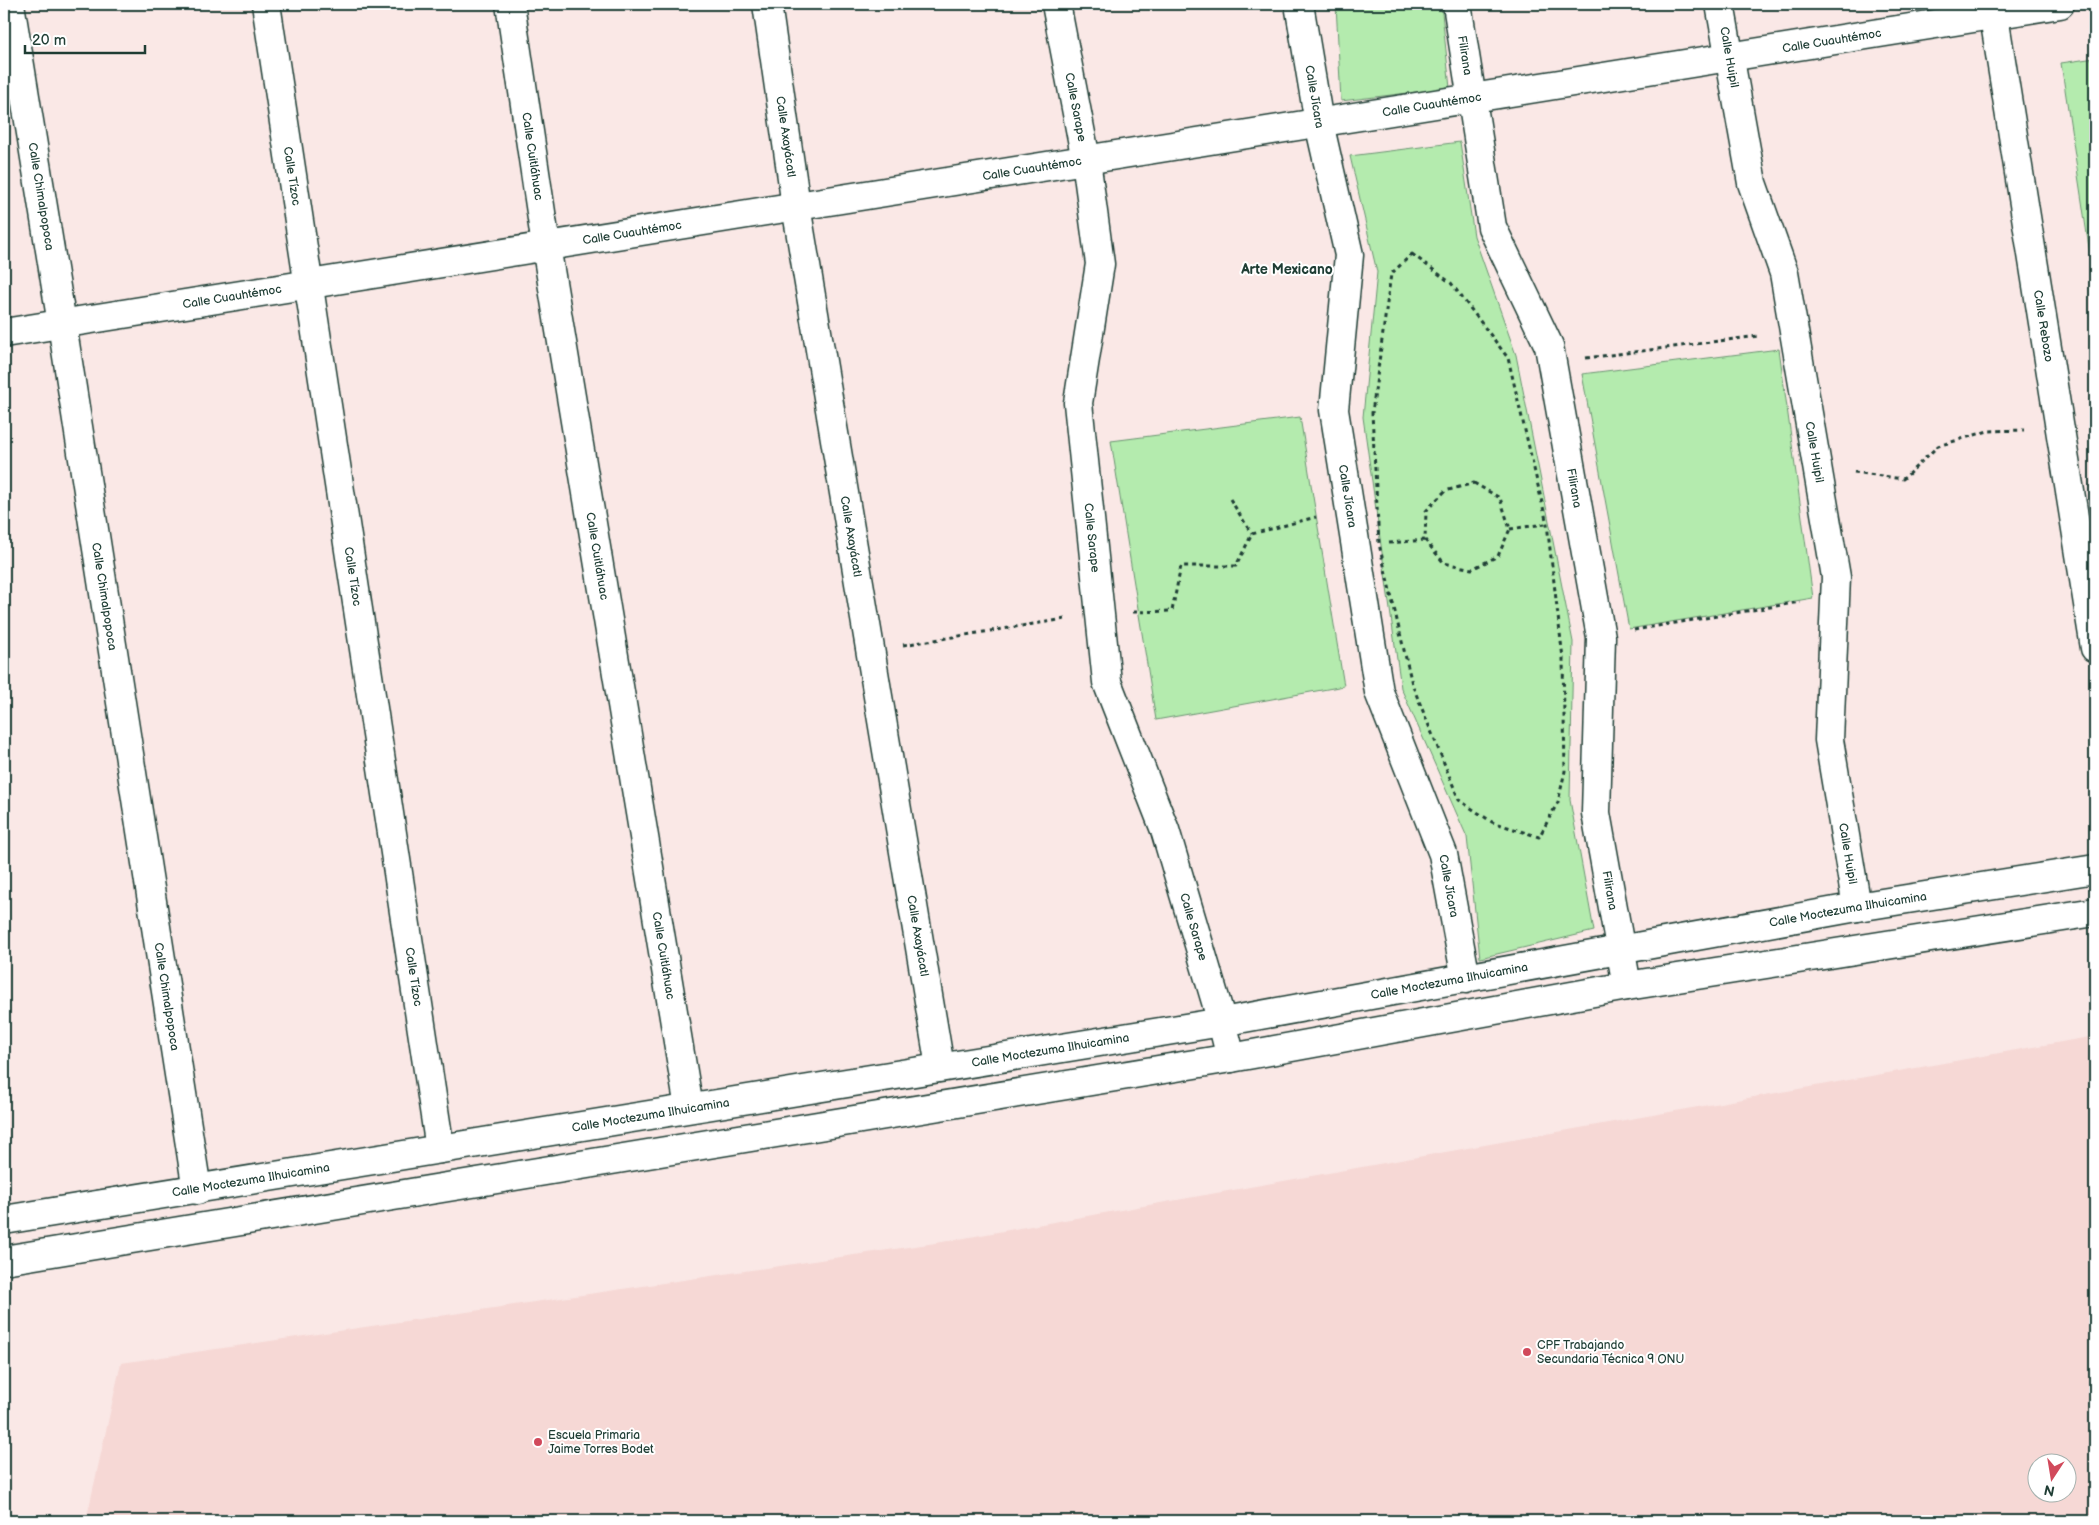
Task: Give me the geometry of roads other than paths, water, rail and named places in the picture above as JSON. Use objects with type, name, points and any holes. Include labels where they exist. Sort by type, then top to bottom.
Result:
[{"type":"street","name":"Calle Chimalpopoca","points":[[10,4],[62,324],[197,1190]]},
{"type":"street","name":"Calle Tízoc","points":[[266,4],[440,1149]]},
{"type":"street","name":"Calle Cuitláhuac","points":[[510,4],[546,246],[689,1108]]},
{"type":"street","name":"Calle Axayácatl","points":[[767,4],[796,206],[940,1067]]},
{"type":"street","name":"Calle Sarape","points":[[1056,4],[1086,160],[1100,264],[1078,403],[1107,682],[1165,830],[1231,1058]]},
{"type":"street","name":"Calle Jícara","points":[[1299,4],[1319,123],[1349,255],[1334,410],[1379,692],[1443,854],[1466,979]]},
{"type":"street","name":"Filirana","points":[[1457,4],[1492,227],[1549,346],[1601,637],[1596,813],[1627,986]]},
{"type":"street","name":"Calle Huipil","points":[[1720,4],[1728,58],[1752,183],[1784,273],[1836,577],[1829,740],[1856,907]]},
{"type":"street","name":"Calle Cuauhtémoc","points":[[4,333],[1728,58],[1993,9],[2060,4]]},
{"type":"street","name":"Calle Rebozo","points":[[1993,9],[2095,648]]},
{"type":"street","name":"Calle Moctezuma Ilhuicamina","points":[[4,1220],[1222,1022],[1856,907],[2095,869]]},
{"type":"street","points":[[4,1260],[1231,1058],[1627,986],[2095,912]]},
{"type":"place","name":"CPF Trabajando Secundaria Técnica 9 ONU","points":[[1527,1352]]},
{"type":"place","name":"Escuela Primaria Jaime Torres Bodet","points":[[538,1442]]},
{"type":"district","name":"Arte Mexicano","points":[[1287,269]]}]
